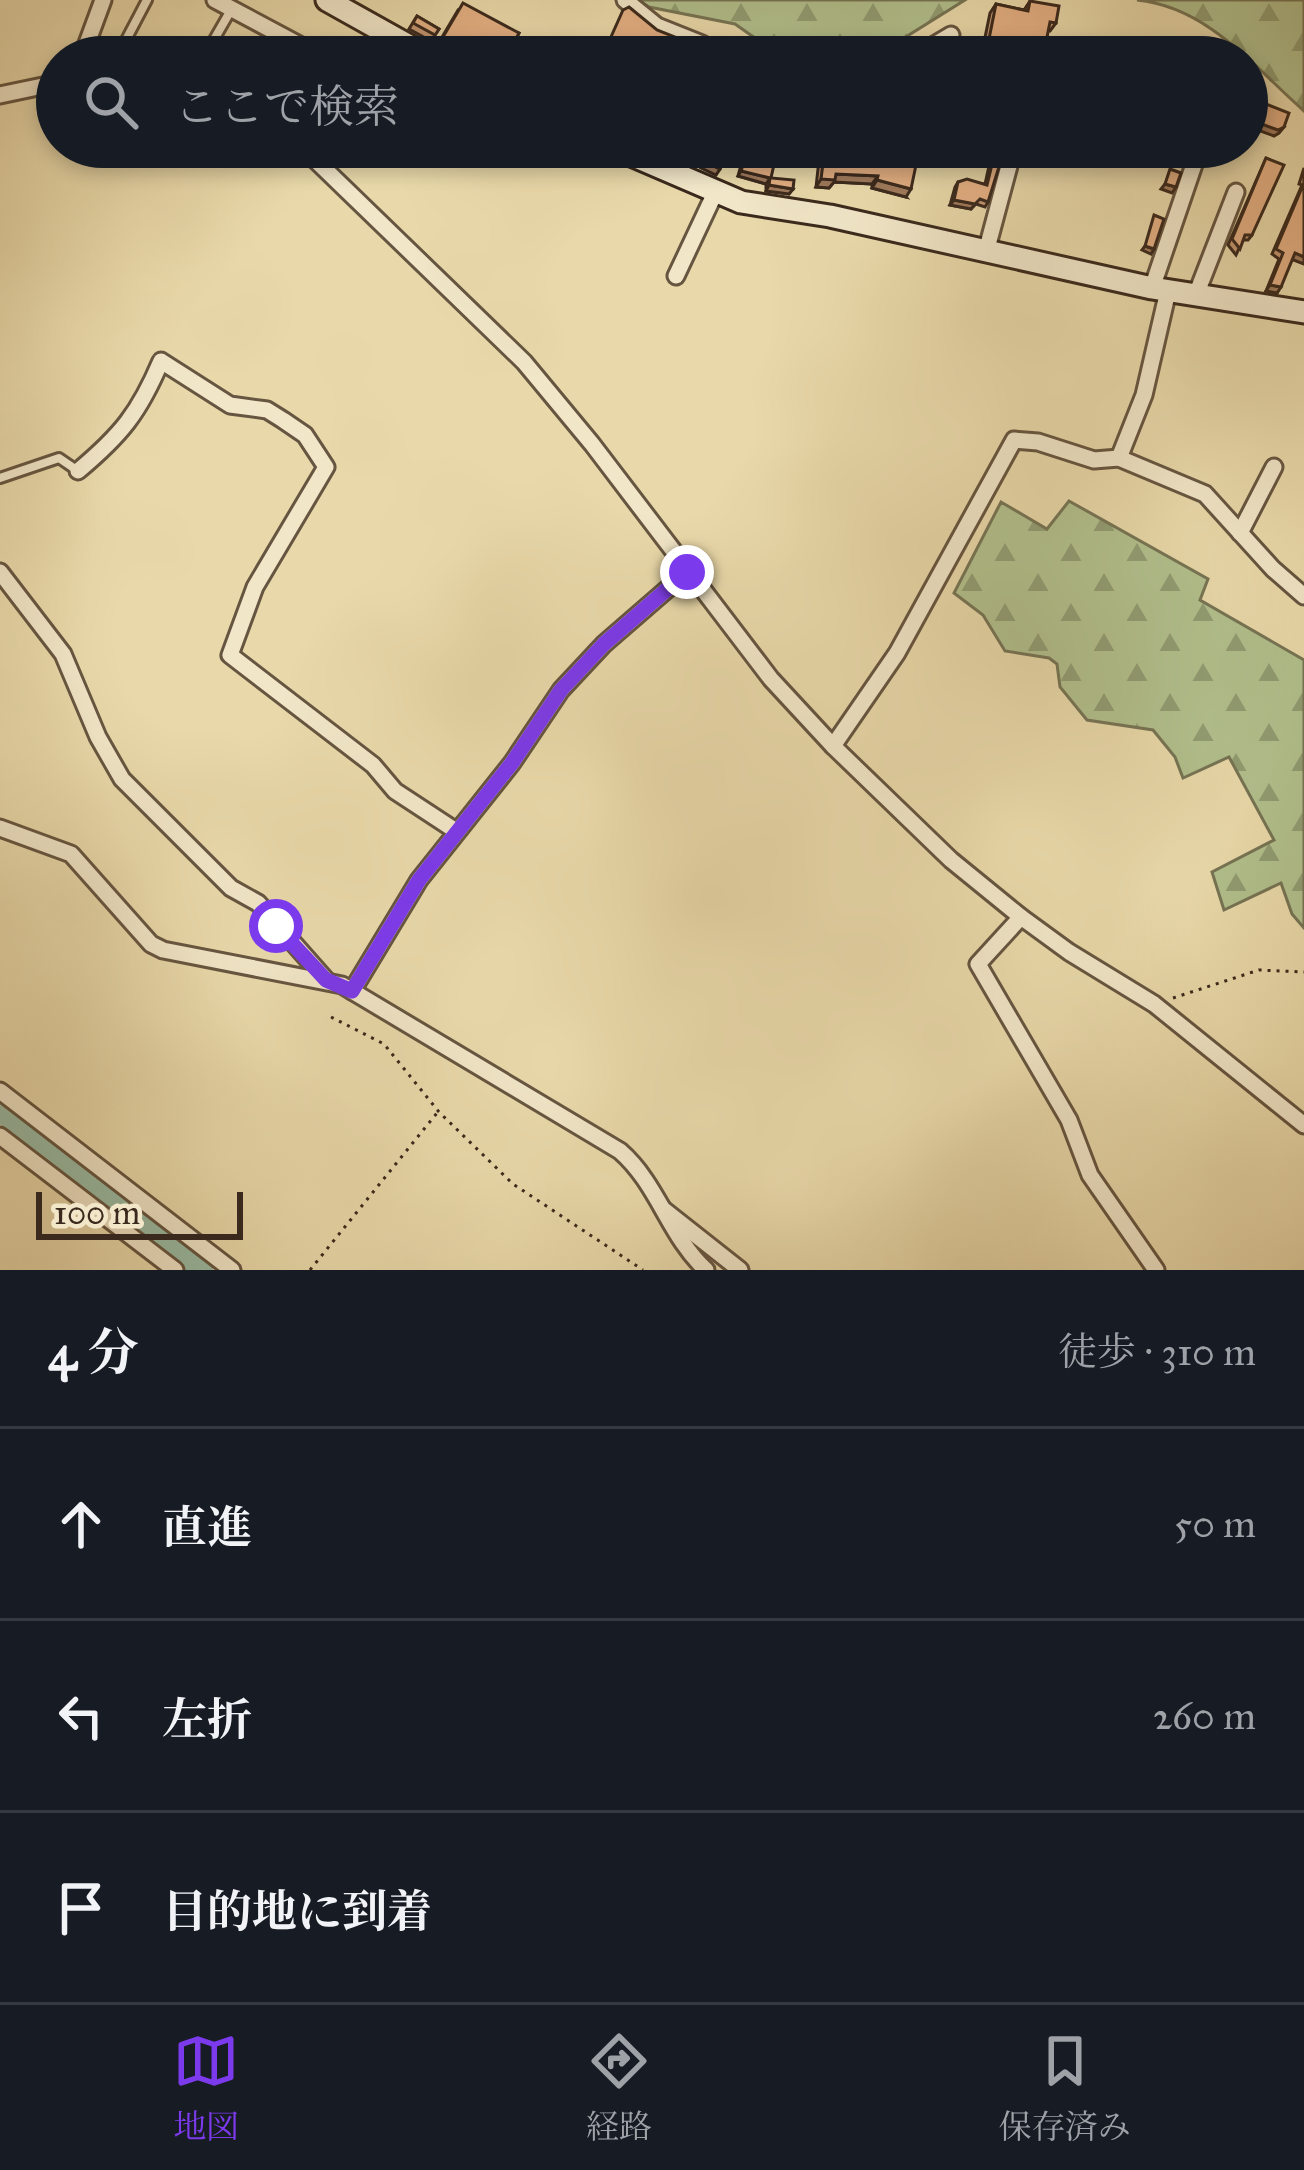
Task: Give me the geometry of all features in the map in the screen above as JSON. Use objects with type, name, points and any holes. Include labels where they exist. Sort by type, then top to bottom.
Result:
[{"type":"main road","points":[[327,0],[391,36]]},
{"type":"main road","points":[[660,168],[741,202],[830,216],[1160,290],[1304,312]]},
{"type":"street","points":[[90,36],[103,0]]},
{"type":"street","points":[[215,0],[274,36]]},
{"type":"street","points":[[625,0],[657,26],[682,36]]},
{"type":"street","points":[[0,95],[36,87]]},
{"type":"street","points":[[324,168],[524,362],[771,679],[833,746],[951,860],[1021,917],[1154,1004],[1304,1125]]},
{"type":"street","points":[[986,252],[1008,168]]},
{"type":"street","points":[[1119,458],[1144,395],[1160,290],[1194,168]]},
{"type":"street","points":[[1196,295],[1236,192]]},
{"type":"street","points":[[676,276],[715,193]]},
{"type":"street","points":[[78,471],[119,437],[138,412],[161,361],[230,405],[267,410],[305,435],[326,467],[255,587],[230,655],[373,765],[395,791],[455,831]]},
{"type":"street","points":[[833,746],[943,576],[1014,440],[1038,442],[1094,460],[1119,458],[1205,494],[1304,596]]},
{"type":"street","points":[[1240,533],[1274,467]]},
{"type":"street","points":[[0,572],[63,654],[107,757],[122,779],[231,889],[258,903],[326,980]]},
{"type":"street","points":[[352,991],[419,880],[581,667],[687,572]]},
{"type":"street","points":[[0,828],[71,854],[151,944],[326,980],[352,991],[620,1151],[633,1162],[686,1253],[706,1270]]},
{"type":"street","points":[[1021,917],[977,964],[1069,1120],[1090,1175],[1156,1270]]},
{"type":"street","points":[[0,1091],[232,1270]]},
{"type":"street","points":[[0,1136],[176,1270]]},
{"type":"street","points":[[662,1208],[740,1270]]},
{"type":"lane","points":[[128,36],[147,0]]},
{"type":"lane","points":[[216,36],[232,9]]},
{"type":"lane","points":[[0,478],[59,458],[78,471]]},
{"type":"path","points":[[1154,1004],[1259,970],[1304,972]]},
{"type":"path","points":[[331,1017],[385,1044],[439,1112],[513,1184],[643,1270]]},
{"type":"path","points":[[310,1270],[439,1112]]},
{"type":"green space","points":[[638,0],[965,0],[907,36],[752,36],[735,24],[649,7]]},
{"type":"green space","points":[[1137,0],[1304,0],[1304,111],[1268,77],[1268,36],[1220,36],[1163,5]]},
{"type":"green space","points":[[1069,501],[1208,579],[1200,600],[1304,660],[1304,928],[1292,914],[1281,883],[1224,910],[1212,872],[1274,840],[1229,757],[1183,778],[1175,757],[1153,730],[1087,720],[1060,687],[1057,664],[1049,658],[1005,651],[983,615],[954,593],[1001,502],[1047,529]]},
{"type":"building","points":[[1030,1],[1059,6],[1047,36],[990,36],[996,4],[1028,11]]},
{"type":"building","points":[[463,3],[519,33],[517,36],[444,36]]},
{"type":"building","points":[[629,7],[672,36],[611,36]]},
{"type":"building","points":[[417,16],[439,29],[435,35],[413,23]]},
{"type":"building","points":[[1268,105],[1289,113],[1278,130],[1268,126]]},
{"type":"building","points":[[1268,159],[1284,165],[1252,235],[1245,235],[1240,249],[1232,239],[1262,168],[1268,168]]},
{"type":"building","points":[[773,168],[771,178],[794,180],[793,189],[769,185],[770,178],[741,171]]},
{"type":"building","points":[[822,168],[915,168],[911,189],[877,180],[878,176],[836,174],[835,180],[821,179]]},
{"type":"building","points":[[991,168],[999,168],[988,202],[954,200],[958,182],[967,179],[987,185]]},
{"type":"building","points":[[1170,169],[1181,173],[1176,187],[1165,184]]},
{"type":"building","points":[[1304,183],[1304,257],[1295,253],[1281,287],[1270,285],[1283,253],[1276,249]]},
{"type":"building","points":[[1154,215],[1164,219],[1154,249],[1145,246]]},
{"type":"waterway","points":[[0,1109],[201,1270]]},
{"type":"route","points":[[276,926],[326,980],[352,991],[419,880],[512,763],[561,690],[604,644],[687,572]]}]
